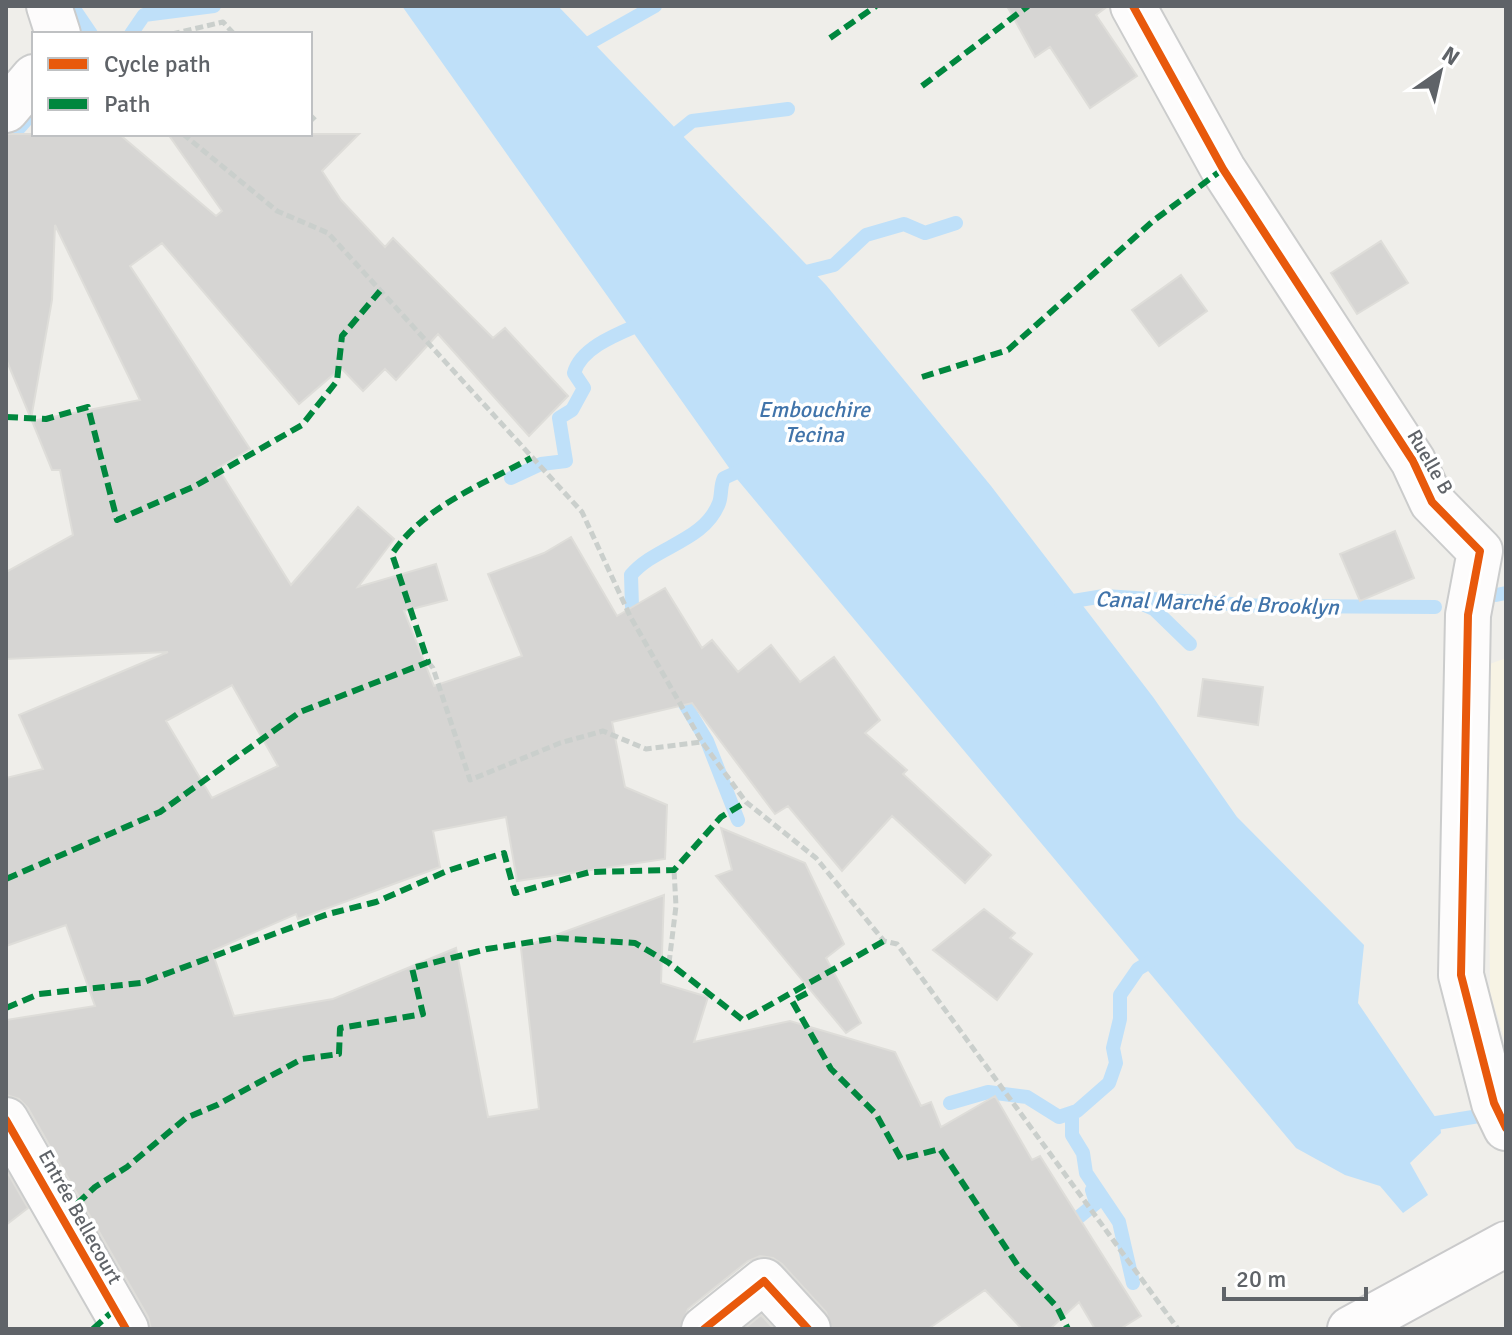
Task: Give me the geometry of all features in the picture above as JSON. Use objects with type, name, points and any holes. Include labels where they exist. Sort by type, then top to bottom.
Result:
[{"type":"street","points":[[49,6],[57,32]]},
{"type":"street","name":"Ruelle B","points":[[1133,6],[1223,169],[1413,461],[1432,502],[1493,550],[1468,615],[1461,975],[1494,1103],[1506,1128]]},
{"type":"street","points":[[6,110],[32,79]]},
{"type":"street","name":"Entrée Bellecourt","points":[[6,1120],[126,1329]]},
{"type":"street","points":[[1350,1329],[1506,1244]]},
{"type":"street","points":[[704,1329],[764,1281],[808,1329]]},
{"type":"path","points":[[180,32],[223,22],[232,32]]},
{"type":"path","points":[[312,117],[315,120]]},
{"type":"path","points":[[185,136],[277,211],[328,233],[582,512],[630,616],[702,742],[746,802],[816,858],[884,941],[897,944],[1178,1329]]},
{"type":"path","points":[[428,662],[433,668],[470,780],[560,743],[603,731],[646,749],[702,742]]},
{"type":"path","points":[[669,963],[676,906],[674,870]]},
{"type":"shaded area","points":[[1506,658],[1506,1045],[1490,992],[1487,665]]},
{"type":"water","name":"Embouchire Tecina","points":[[402,6],[558,6],[826,285],[991,486],[1153,697],[1237,817],[1364,945],[1358,1003],[1440,1124],[1441,1133],[1410,1163],[1428,1195],[1403,1213],[1380,1186],[1345,1175],[1296,1148],[737,479]]},
{"type":"building","points":[[1007,6],[1108,6],[1096,15],[1137,76],[1090,108],[1050,47],[1035,57]]},
{"type":"building","points":[[6,134],[121,136],[216,216],[222,211],[169,136],[359,134],[322,171],[341,200],[385,247],[393,238],[493,338],[505,328],[568,396],[529,436],[438,334],[396,380],[385,369],[363,391],[341,368],[299,404],[162,243],[130,266],[250,449],[218,468],[291,585],[358,507],[394,539],[358,587],[436,564],[447,600],[404,611],[434,686],[522,656],[488,574],[544,553],[571,537],[617,616],[665,588],[702,648],[712,640],[738,672],[771,645],[800,682],[834,657],[880,720],[865,733],[907,770],[903,774],[991,855],[965,883],[892,816],[842,871],[788,806],[775,814],[692,703],[612,722],[625,787],[667,805],[665,859],[517,881],[506,817],[433,831],[440,867],[298,919],[296,914],[212,951],[234,1016],[333,999],[456,948],[488,1117],[539,1109],[521,948],[664,895],[661,983],[708,997],[694,1042],[790,1021],[895,1052],[921,1106],[931,1102],[941,1127],[995,1096],[1032,1160],[1040,1156],[1141,1316],[1120,1329],[1095,1329],[1079,1302],[1050,1329],[1022,1329],[985,1290],[928,1329],[832,1329],[826,1312],[782,1264],[773,1258],[760,1256],[748,1261],[688,1309],[680,1329],[151,1329],[148,1317],[28,1108],[19,1099],[6,1095],[6,1020],[95,1006],[66,925],[6,946],[6,778],[43,769],[19,715],[168,652],[6,659],[6,572],[73,535],[60,470],[52,470],[32,421],[140,400],[55,225],[52,300],[31,419],[6,359]],"holes":[[[232,685],[278,766],[212,798],[166,721]]]},
{"type":"building","points":[[1381,241],[1408,283],[1357,314],[1331,273]]},
{"type":"building","points":[[1181,275],[1207,311],[1159,346],[1132,310]]},
{"type":"building","points":[[1395,531],[1414,578],[1360,601],[1340,554]]},
{"type":"building","points":[[1203,679],[1263,687],[1258,725],[1198,716]]},
{"type":"building","points":[[721,828],[805,863],[844,944],[826,958],[861,1023],[846,1033],[716,876],[732,870]]},
{"type":"building","points":[[984,909],[1015,933],[1010,938],[1032,954],[997,1000],[933,950]]},
{"type":"building","points":[[6,1170],[28,1208],[6,1225]]},
{"type":"building","points":[[761,1315],[774,1329],[744,1329]]},
{"type":"waterway","points":[[72,6],[90,32]]},
{"type":"waterway","points":[[132,32],[144,15],[214,6]]},
{"type":"waterway","points":[[575,51],[655,6]]},
{"type":"waterway","points":[[665,143],[692,121],[788,109]]},
{"type":"waterway","points":[[6,143],[32,113]]},
{"type":"waterway","points":[[797,268],[802,273],[834,265],[866,235],[904,224],[925,233],[956,223]]},
{"type":"waterway","points":[[511,478],[541,464],[566,461],[559,418],[572,410],[584,388],[574,373],[578,363],[604,341],[645,322]]},
{"type":"waterway","points":[[640,623],[632,607],[631,575],[641,565],[702,527],[719,503],[724,478],[748,467]]},
{"type":"waterway","name":"Canal Marché de Brooklyn","points":[[1496,595],[1506,593]]},
{"type":"waterway","name":"Canal Marché de Brooklyn","points":[[1061,603],[1104,596],[1263,606],[1435,607]]},
{"type":"waterway","points":[[1138,602],[1154,609],[1190,644]]},
{"type":"waterway","points":[[677,691],[707,741],[738,820]]},
{"type":"waterway","points":[[950,1103],[988,1092],[1027,1097],[1059,1117],[1077,1111],[1109,1083],[1116,1063],[1113,1048],[1120,1019],[1120,995],[1138,969],[1161,955]]},
{"type":"waterway","points":[[1072,1113],[1072,1135],[1083,1153],[1086,1173],[1119,1222],[1133,1283]]},
{"type":"waterway","points":[[1424,1125],[1479,1116]]},
{"type":"waterway","points":[[1064,1229],[1096,1203],[1092,1190]]},
{"type":"marked path","points":[[830,38],[876,6]]},
{"type":"marked path","points":[[922,86],[1028,6]]},
{"type":"marked path","points":[[922,377],[1008,350],[1153,221],[1223,169]]},
{"type":"marked path","points":[[6,417],[46,419],[88,407],[117,520],[195,486],[302,425],[337,381],[342,336],[380,291]]},
{"type":"marked path","points":[[6,879],[160,812],[300,712],[428,662],[392,554],[405,537],[437,510],[531,458]]},
{"type":"marked path","points":[[6,1008],[39,994],[141,983],[328,914],[376,902],[447,871],[504,853],[515,893],[590,872],[674,870],[721,817],[746,802]]},
{"type":"marked path","points":[[64,1216],[95,1187],[127,1167],[186,1118],[217,1105],[302,1059],[339,1054],[340,1028],[423,1014],[412,968],[487,949],[557,938],[635,943],[669,963],[743,1020],[884,941]]},
{"type":"marked path","points":[[807,993],[792,1001],[831,1069],[876,1114],[901,1159],[940,1149],[1018,1266],[1057,1307],[1068,1329]]},
{"type":"marked path","points":[[93,1329],[114,1310]]},
{"type":"cycle path","points":[[1133,6],[1223,169],[1413,461],[1432,502],[1480,551],[1468,615],[1461,975],[1494,1103],[1506,1128]]},
{"type":"cycle path","points":[[6,1120],[126,1329]]},
{"type":"cycle path","points":[[704,1329],[764,1281],[808,1329]]}]
